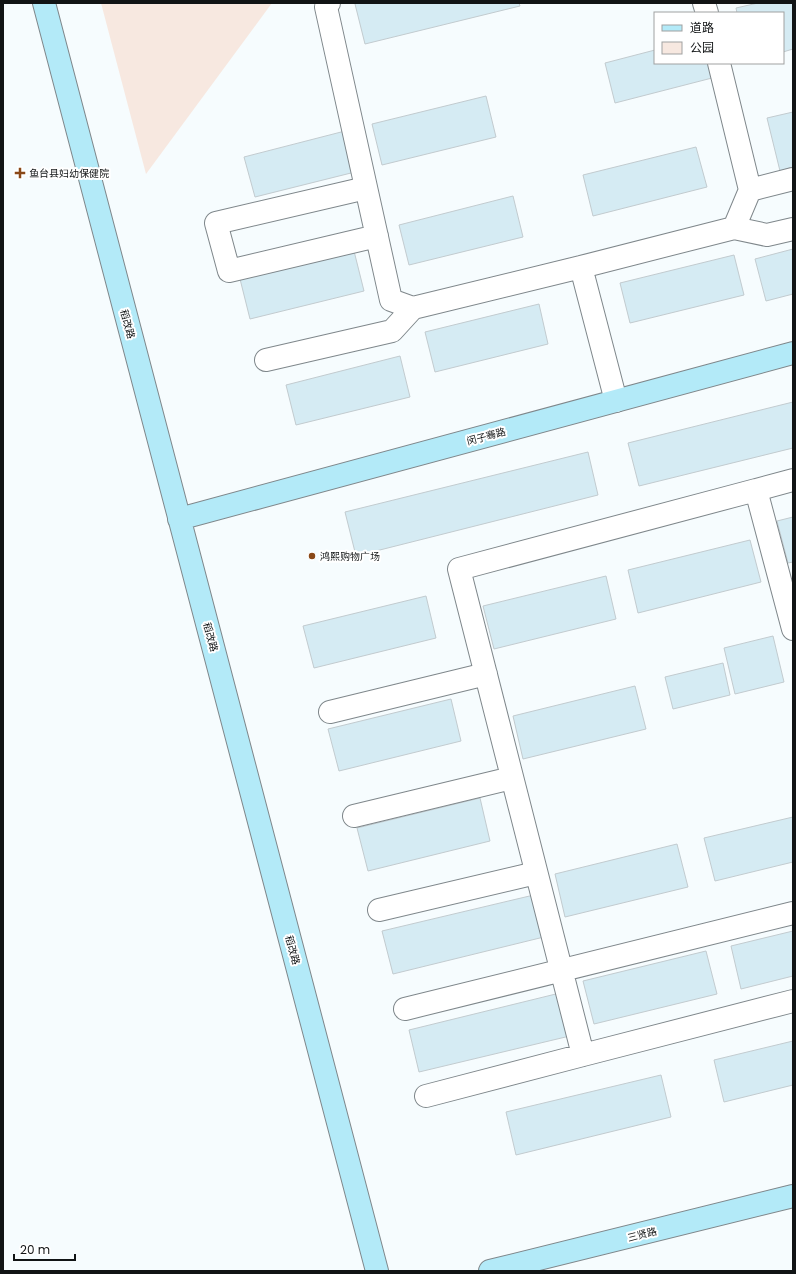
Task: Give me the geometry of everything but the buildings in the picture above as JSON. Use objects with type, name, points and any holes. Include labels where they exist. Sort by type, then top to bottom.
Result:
[{"type":"main road","name":"稻改路","points":[[44,3],[377,1271]]},
{"type":"main road","name":"闵子骞路","points":[[180,519],[793,353]]},
{"type":"main road","name":"三贤路","points":[[490,1271],[793,1196]]},
{"type":"street","points":[[329,3],[326,7],[391,300],[413,308],[734,228],[767,235],[793,229]]},
{"type":"street","points":[[719,64],[750,190],[734,228]]},
{"type":"street","points":[[750,190],[793,179]]},
{"type":"street","points":[[366,188],[216,223],[229,271],[377,236]]},
{"type":"street","points":[[581,267],[616,401]]},
{"type":"street","points":[[266,360],[392,331],[413,308]]},
{"type":"street","points":[[582,1055],[459,569],[793,480]]},
{"type":"street","points":[[756,490],[791,618]]},
{"type":"street","points":[[330,712],[486,674]]},
{"type":"street","points":[[354,816],[512,778]]},
{"type":"street","points":[[379,910],[536,873]]},
{"type":"street","points":[[405,1009],[793,913]]},
{"type":"street","points":[[426,1096],[793,1001]]},
{"type":"green space","points":[[101,3],[272,3],[146,174]]},
{"type":"place","name":"鱼台县妇幼保健院","points":[[20,173]]},
{"type":"place","name":"鸿熙购物广场","points":[[312,556]]}]
